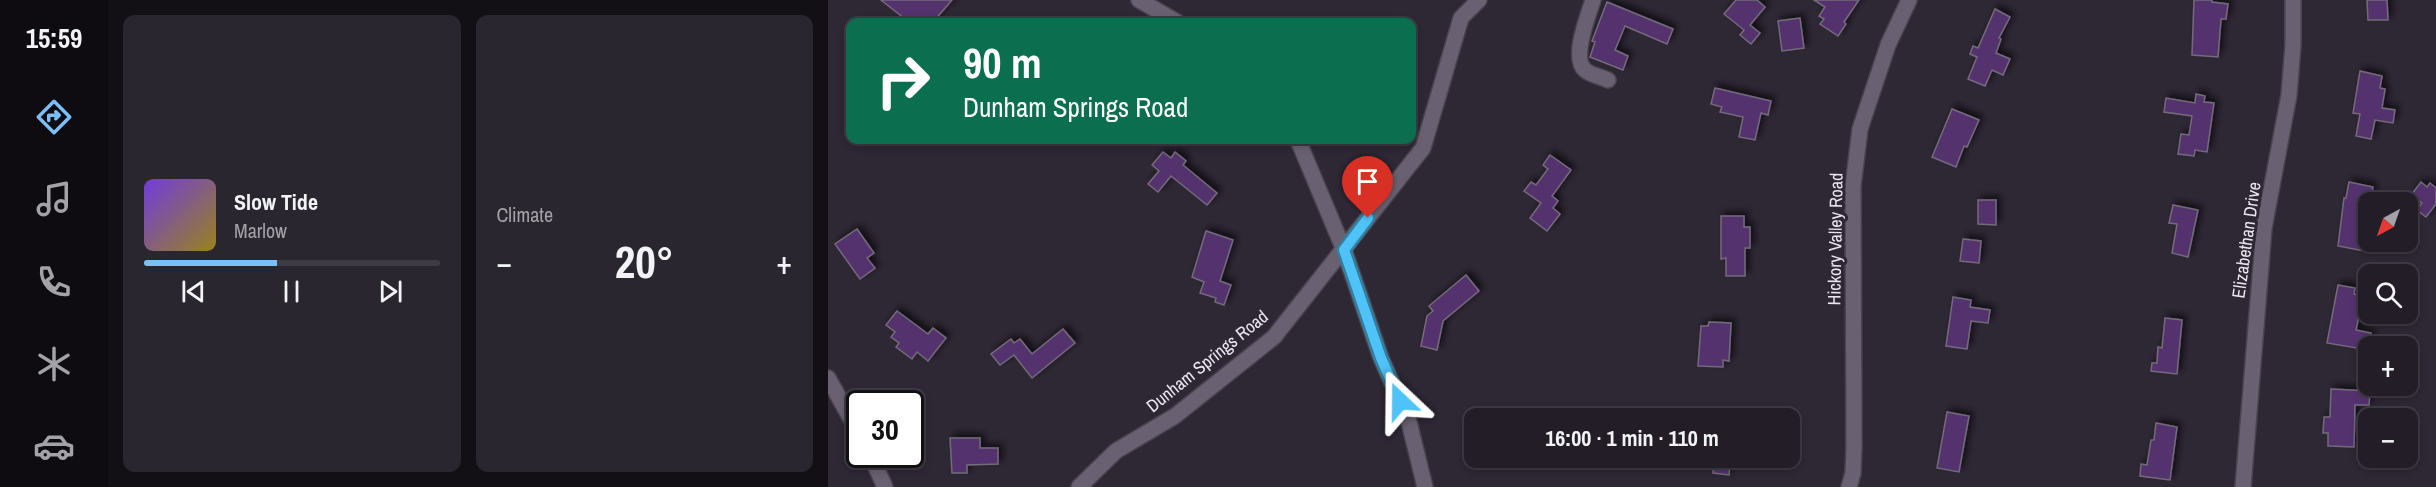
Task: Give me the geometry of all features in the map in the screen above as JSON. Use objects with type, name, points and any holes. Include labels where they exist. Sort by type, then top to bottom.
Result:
[{"type":"street","points":[[1139,0],[1170,18]]},
{"type":"street","name":"Dunham Springs Road","points":[[1079,487],[1116,451],[1175,416],[1274,337],[1423,148],[1461,18],[1479,0]]},
{"type":"street","points":[[1593,0],[1579,48],[1581,62],[1585,70],[1608,80]]},
{"type":"street","name":"Hickory Valley Road","points":[[1849,487],[1853,473],[1854,447],[1854,186],[1860,129],[1888,45],[1909,0]]},
{"type":"street","name":"Elizabethan Drive","points":[[2243,487],[2263,236],[2289,94],[2293,45],[2293,0]]},
{"type":"street","points":[[1300,144],[1344,250],[1381,358],[1409,422],[1425,487]]},
{"type":"street","points":[[828,378],[846,410]]},
{"type":"street","points":[[876,468],[885,487]]},
{"type":"building","points":[[881,0],[952,0],[936,18],[904,18]]},
{"type":"building","points":[[1736,0],[1757,0],[1765,7],[1750,25],[1760,33],[1751,44],[1740,35],[1744,30],[1724,14]]},
{"type":"building","points":[[1814,0],[1859,0],[1844,22],[1846,24],[1838,36],[1820,24],[1824,19],[1819,16],[1825,7]]},
{"type":"building","points":[[2194,0],[2212,0],[2212,2],[2228,4],[2226,19],[2221,19],[2218,57],[2192,55]]},
{"type":"building","points":[[2367,0],[2387,0],[2388,20],[2368,20]]},
{"type":"building","points":[[1607,2],[1673,29],[1667,44],[1625,26],[1615,50],[1628,56],[1623,70],[1590,57],[1595,42],[1592,41]]},
{"type":"building","points":[[1995,9],[2010,17],[1999,38],[2001,39],[1996,53],[2010,59],[2003,75],[1992,70],[1985,86],[1968,79],[1977,57],[1970,54],[1973,46],[1978,48]]},
{"type":"building","points":[[1800,18],[1804,48],[1782,51],[1778,21]]},
{"type":"building","points":[[2360,71],[2382,76],[2380,88],[2385,89],[2382,108],[2395,110],[2393,123],[2375,120],[2371,139],[2356,136],[2360,114],[2353,113]]},
{"type":"building","points":[[1715,88],[1771,101],[1768,115],[1761,113],[1755,140],[1739,137],[1743,117],[1720,112],[1722,107],[1711,104]]},
{"type":"building","points":[[2196,94],[2205,96],[2204,102],[2214,103],[2207,152],[2195,150],[2194,156],[2178,154],[2181,134],[2189,135],[2192,116],[2164,112],[2166,98],[2195,103]]},
{"type":"building","points":[[1952,109],[1979,120],[1967,147],[1964,146],[1956,167],[1932,157]]},
{"type":"building","points":[[1163,152],[1171,158],[1175,152],[1186,161],[1183,165],[1217,193],[1207,205],[1171,176],[1158,192],[1148,184],[1159,171],[1152,165]]},
{"type":"building","points":[[1550,155],[1571,170],[1552,196],[1558,201],[1553,208],[1560,214],[1547,231],[1530,218],[1541,203],[1524,191],[1531,182],[1536,185],[1548,169],[1543,165]]},
{"type":"building","points":[[2349,182],[2373,187],[2372,192],[2358,192],[2358,250],[2338,246],[2344,198],[2346,198]]},
{"type":"building","points":[[2421,182],[2427,187],[2430,183],[2436,188],[2436,204],[2426,217],[2418,211],[2422,203],[2418,200],[2418,192],[2413,192]]},
{"type":"building","points":[[1978,200],[1996,200],[1996,225],[1978,224]]},
{"type":"building","points":[[2173,205],[2198,210],[2188,257],[2172,253],[2177,224],[2169,223]]},
{"type":"building","points":[[1721,216],[1744,216],[1744,227],[1750,227],[1750,248],[1745,248],[1745,276],[1726,276],[1726,258],[1721,259]]},
{"type":"building","points":[[857,229],[874,253],[867,258],[875,268],[860,279],[835,244]]},
{"type":"building","points":[[1206,231],[1233,240],[1220,281],[1231,285],[1224,305],[1215,302],[1216,298],[1200,293],[1204,282],[1192,277]]},
{"type":"building","points":[[1963,239],[1981,241],[1979,263],[1960,261]]},
{"type":"building","points":[[1466,275],[1479,291],[1443,321],[1437,350],[1421,346],[1427,316],[1433,311],[1429,306]]},
{"type":"building","points":[[2338,285],[2355,288],[2354,294],[2358,295],[2356,330],[2371,333],[2370,336],[2358,336],[2358,348],[2327,343]]},
{"type":"building","points":[[1953,297],[1971,300],[1970,307],[1990,310],[1988,323],[1971,321],[1967,349],[1946,346]]},
{"type":"building","points":[[897,311],[928,334],[933,328],[946,338],[928,361],[917,352],[912,359],[896,347],[899,343],[891,337],[895,332],[886,325]]},
{"type":"building","points":[[2165,318],[2182,320],[2177,374],[2151,371],[2152,363],[2157,363],[2158,347],[2162,348]]},
{"type":"building","points":[[1709,322],[1731,323],[1729,361],[1723,360],[1723,367],[1698,366],[1701,326],[1708,326]]},
{"type":"building","points":[[1063,329],[1075,343],[1032,378],[1014,355],[1000,365],[991,354],[1011,339],[1014,343],[1020,339],[1032,354]]},
{"type":"building","points":[[2331,389],[2358,390],[2358,396],[2370,396],[2369,405],[2355,405],[2354,447],[2328,446],[2328,433],[2323,433],[2324,417],[2330,417]]},
{"type":"building","points":[[1947,412],[1969,416],[1959,472],[1937,468]]},
{"type":"building","points":[[2156,423],[2177,427],[2170,480],[2140,476],[2141,464],[2147,465]]},
{"type":"building","points":[[950,438],[980,438],[980,448],[998,448],[998,464],[967,465],[967,473],[952,473]]},
{"type":"building","points":[[1713,468],[1730,468],[1729,475],[1713,473]]},
{"type":"route","points":[[1368,218],[1344,250],[1381,358],[1400,401]]}]
